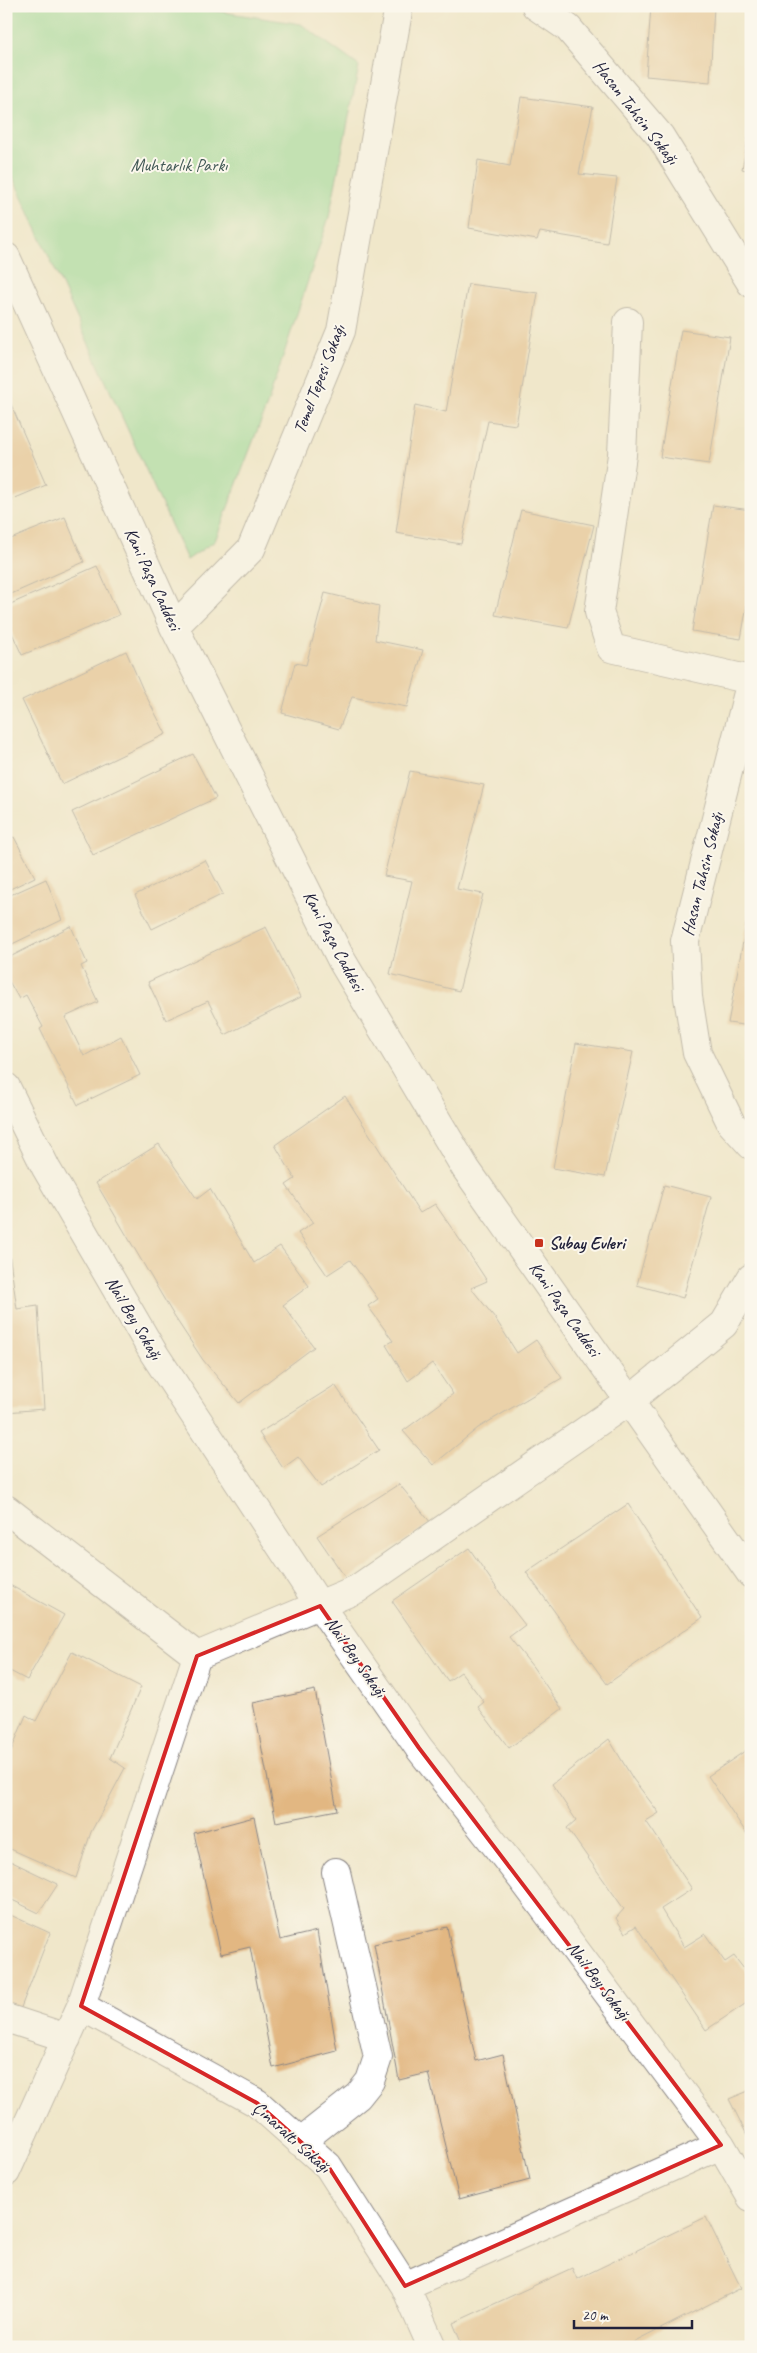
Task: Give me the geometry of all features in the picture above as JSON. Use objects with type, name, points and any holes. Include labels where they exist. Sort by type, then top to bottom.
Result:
[{"type":"street","name":"Temel Tepesi Sokağı","points":[[174,627],[251,549],[341,331],[399,6]]},
{"type":"street","name":"Hasan Tahsin Sokağı","points":[[536,6],[568,28],[660,136],[751,283]]},
{"type":"street","name":"Kani Paşa Caddesi","points":[[6,257],[174,627],[342,961],[466,1169],[751,1574]]},
{"type":"street","points":[[628,322],[622,455],[599,612],[611,648],[751,681]]},
{"type":"street","name":"Hasan Tahsin Sokağı","points":[[751,681],[684,941],[688,997],[697,1053],[731,1122],[751,1145]]},
{"type":"street","name":"Nail Bey Sokağı","points":[[6,1087],[46,1168],[153,1352],[320,1606],[419,1748],[523,1880],[721,2144],[751,2197]]},
{"type":"street","points":[[6,2172],[82,2006],[197,1656],[320,1606],[356,1589],[630,1400],[724,1324],[751,1278]]},
{"type":"street","points":[[6,1509],[197,1656]]},
{"type":"street","points":[[300,2142],[358,2096],[370,2081],[378,2057],[336,1872]]},
{"type":"street","name":"Çınaraltı Sokağı","points":[[82,2006],[257,2103],[328,2166],[405,2286],[432,2347]]},
{"type":"street","points":[[6,2018],[67,2038]]},
{"type":"street","points":[[405,2286],[721,2144]]},
{"type":"highlighted area","points":[[320,1606],[419,1748],[721,2145],[405,2286],[328,2166],[257,2103],[81,2006],[197,1656]]},
{"type":"green space","name":"Muhtarlık Parkı","points":[[6,6],[184,6],[301,24],[359,66],[329,217],[267,405],[215,541],[187,560],[6,162]]},
{"type":"building","points":[[651,6],[714,6],[710,82],[646,76]]},
{"type":"building","points":[[521,97],[593,107],[579,174],[617,178],[607,243],[540,232],[537,240],[469,228],[478,160],[510,166]]},
{"type":"building","points":[[751,130],[751,171],[742,169]]},
{"type":"building","points":[[468,284],[538,293],[516,425],[488,421],[461,544],[396,533],[415,405],[446,412]]},
{"type":"building","points":[[681,330],[730,337],[709,464],[660,457]]},
{"type":"building","points":[[6,393],[46,485],[6,502]]},
{"type":"building","points":[[713,505],[751,510],[751,582],[741,639],[692,631]]},
{"type":"building","points":[[521,510],[594,525],[568,628],[495,615]]},
{"type":"building","points":[[65,517],[84,562],[9,595],[6,589],[6,541]]},
{"type":"building","points":[[97,566],[119,615],[22,655],[6,620],[6,606]]},
{"type":"building","points":[[325,593],[379,606],[375,640],[423,650],[407,707],[352,697],[339,729],[282,713],[295,663],[306,665]]},
{"type":"building","points":[[126,651],[143,690],[166,734],[62,784],[22,700]]},
{"type":"building","points":[[193,754],[216,798],[93,855],[72,812]]},
{"type":"building","points":[[410,771],[484,785],[457,889],[483,894],[459,991],[390,974],[412,881],[384,876]]},
{"type":"building","points":[[14,837],[35,877],[6,891],[6,840]]},
{"type":"building","points":[[205,860],[223,894],[152,929],[135,895]]},
{"type":"building","points":[[46,879],[62,920],[6,947],[6,897]]},
{"type":"building","points":[[751,904],[751,1026],[728,1023]]},
{"type":"building","points":[[71,926],[87,963],[81,966],[98,1002],[65,1017],[84,1056],[121,1036],[140,1075],[78,1105],[40,1029],[43,1027],[26,995],[19,999],[6,976],[6,959]]},
{"type":"building","points":[[266,927],[301,997],[225,1035],[208,1001],[166,1020],[148,982]]},
{"type":"building","points":[[576,1043],[633,1052],[605,1177],[553,1168]]},
{"type":"building","points":[[345,1096],[420,1213],[435,1204],[462,1243],[487,1281],[471,1288],[495,1318],[517,1353],[536,1340],[562,1378],[478,1428],[433,1465],[403,1431],[453,1394],[432,1363],[408,1381],[386,1345],[393,1341],[368,1306],[378,1299],[350,1260],[327,1275],[298,1233],[313,1223],[286,1185],[295,1179],[275,1145]]},
{"type":"building","points":[[159,1144],[197,1199],[210,1189],[254,1263],[280,1246],[309,1286],[283,1305],[314,1347],[239,1403],[203,1360],[174,1316],[96,1183]]},
{"type":"building","points":[[664,1185],[711,1197],[683,1298],[637,1285]]},
{"type":"building","points":[[6,1231],[17,1309],[38,1306],[44,1409],[6,1412]]},
{"type":"building","points":[[335,1385],[379,1450],[321,1487],[298,1457],[283,1468],[259,1433]]},
{"type":"building","points":[[399,1484],[431,1523],[347,1580],[317,1536]]},
{"type":"building","points":[[628,1504],[702,1618],[607,1684],[526,1572]]},
{"type":"building","points":[[469,1548],[525,1625],[509,1637],[533,1667],[562,1709],[509,1748],[478,1707],[484,1702],[461,1672],[448,1681],[392,1601]]},
{"type":"building","points":[[6,1583],[64,1615],[27,1680],[8,1670],[6,1673]]},
{"type":"building","points":[[72,1652],[141,1687],[110,1758],[125,1768],[91,1832],[76,1878],[6,1847],[6,1763],[26,1715],[36,1721]]},
{"type":"building","points":[[315,1690],[337,1810],[276,1822],[253,1703]]},
{"type":"building","points":[[609,1739],[633,1779],[659,1813],[646,1821],[692,1889],[661,1909],[684,1947],[705,1934],[725,1962],[734,1956],[751,1978],[751,2000],[706,2030],[636,1926],[625,1933],[616,1918],[624,1909],[567,1828],[576,1820],[552,1784]]},
{"type":"building","points":[[751,1747],[751,1840],[708,1776]]},
{"type":"building","points":[[254,1817],[280,1940],[317,1931],[337,2051],[273,2068],[250,1947],[221,1954],[194,1833]]},
{"type":"building","points":[[6,1859],[58,1884],[39,1913],[6,1897]]},
{"type":"building","points":[[6,1913],[50,1933],[20,2010],[6,2005]]},
{"type":"building","points":[[447,1927],[476,2061],[503,2054],[530,2180],[459,2199],[428,2073],[399,2080],[374,1944]]},
{"type":"building","points":[[751,2090],[751,2136],[748,2137],[729,2099]]},
{"type":"building","points":[[706,2217],[741,2288],[625,2347],[604,2347],[603,2344],[596,2347],[463,2347],[453,2323],[572,2268],[577,2279]]},
{"type":"place","name":"Subay Evleri","points":[[539,1243]]}]
